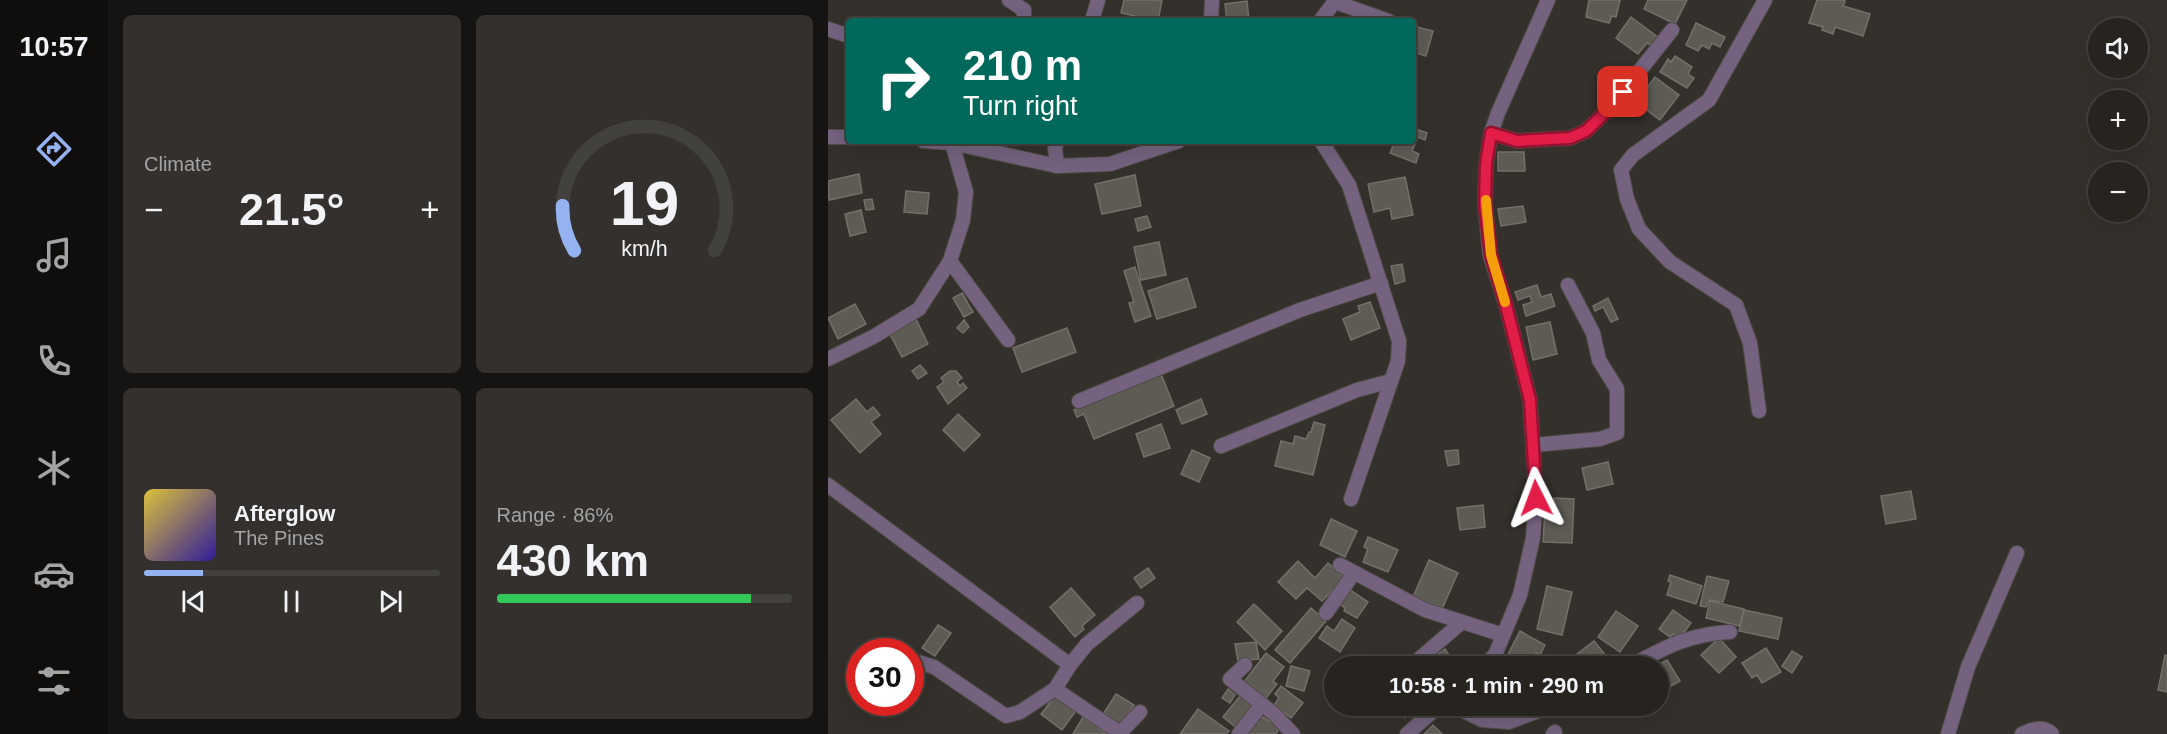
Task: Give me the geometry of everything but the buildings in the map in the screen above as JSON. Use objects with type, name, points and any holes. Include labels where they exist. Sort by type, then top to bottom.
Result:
[{"type":"street","points":[[1010,0],[1024,10],[1024,18]]},
{"type":"street","points":[[1093,18],[1098,0]]},
{"type":"street","points":[[1211,18],[1212,0]]},
{"type":"street","points":[[1494,656],[1520,596],[1533,538],[1536,498],[1530,400],[1491,255],[1485,205],[1486,164],[1491,133],[1548,0]]},
{"type":"street","points":[[1759,411],[1750,343],[1736,305],[1670,262],[1639,229],[1627,200],[1621,170],[1633,155],[1709,100],[1765,0]]},
{"type":"street","points":[[1322,18],[1335,1],[1381,18]]},
{"type":"street","points":[[828,29],[846,35]]},
{"type":"street","points":[[1491,133],[1517,141],[1570,138],[1586,131],[1610,108],[1672,30]]},
{"type":"street","points":[[828,137],[846,137]]},
{"type":"street","points":[[828,359],[873,337],[919,309],[950,261],[963,220],[966,192],[953,144]]},
{"type":"street","points":[[961,144],[1057,166],[1110,164],[1170,144]]},
{"type":"street","points":[[1056,144],[1057,166]]},
{"type":"street","points":[[1323,144],[1349,185],[1399,340],[1398,361],[1351,499]]},
{"type":"street","points":[[950,261],[1008,340]]},
{"type":"street","points":[[1079,400],[1300,310],[1381,283]]},
{"type":"street","points":[[1533,445],[1600,439],[1617,433],[1617,389],[1599,360],[1593,333],[1568,285]]},
{"type":"street","points":[[1221,446],[1357,390],[1391,381]]},
{"type":"street","points":[[828,485],[1071,665]]},
{"type":"street","points":[[1948,734],[1968,667],[2017,553]]},
{"type":"street","points":[[1340,565],[1425,610],[1503,635]]},
{"type":"street","points":[[1326,612],[1354,573]]},
{"type":"street","points":[[924,664],[934,667],[1006,716],[1020,712],[1055,689],[1088,644],[1137,603]]},
{"type":"street","points":[[1422,656],[1462,622]]},
{"type":"street","points":[[1648,656],[1667,646],[1704,633],[1730,632]]},
{"type":"street","points":[[1245,665],[1230,679],[1262,704],[1293,734]]},
{"type":"street","points":[[1055,689],[1120,734],[1140,712]]},
{"type":"street","points":[[1239,734],[1262,704]]},
{"type":"street","points":[[1407,734],[1427,716]]},
{"type":"street","points":[[1474,716],[1482,720],[1509,722],[1525,716]]},
{"type":"street","points":[[2022,734],[2035,729],[2048,730],[2052,734]]},
{"type":"slow traffic","points":[[1486,200],[1491,255],[1505,302]]},
{"type":"route","points":[[1536,498],[1530,400],[1491,255],[1485,205],[1486,164],[1491,133],[1517,141],[1570,138],[1586,131],[1623,92]]}]
